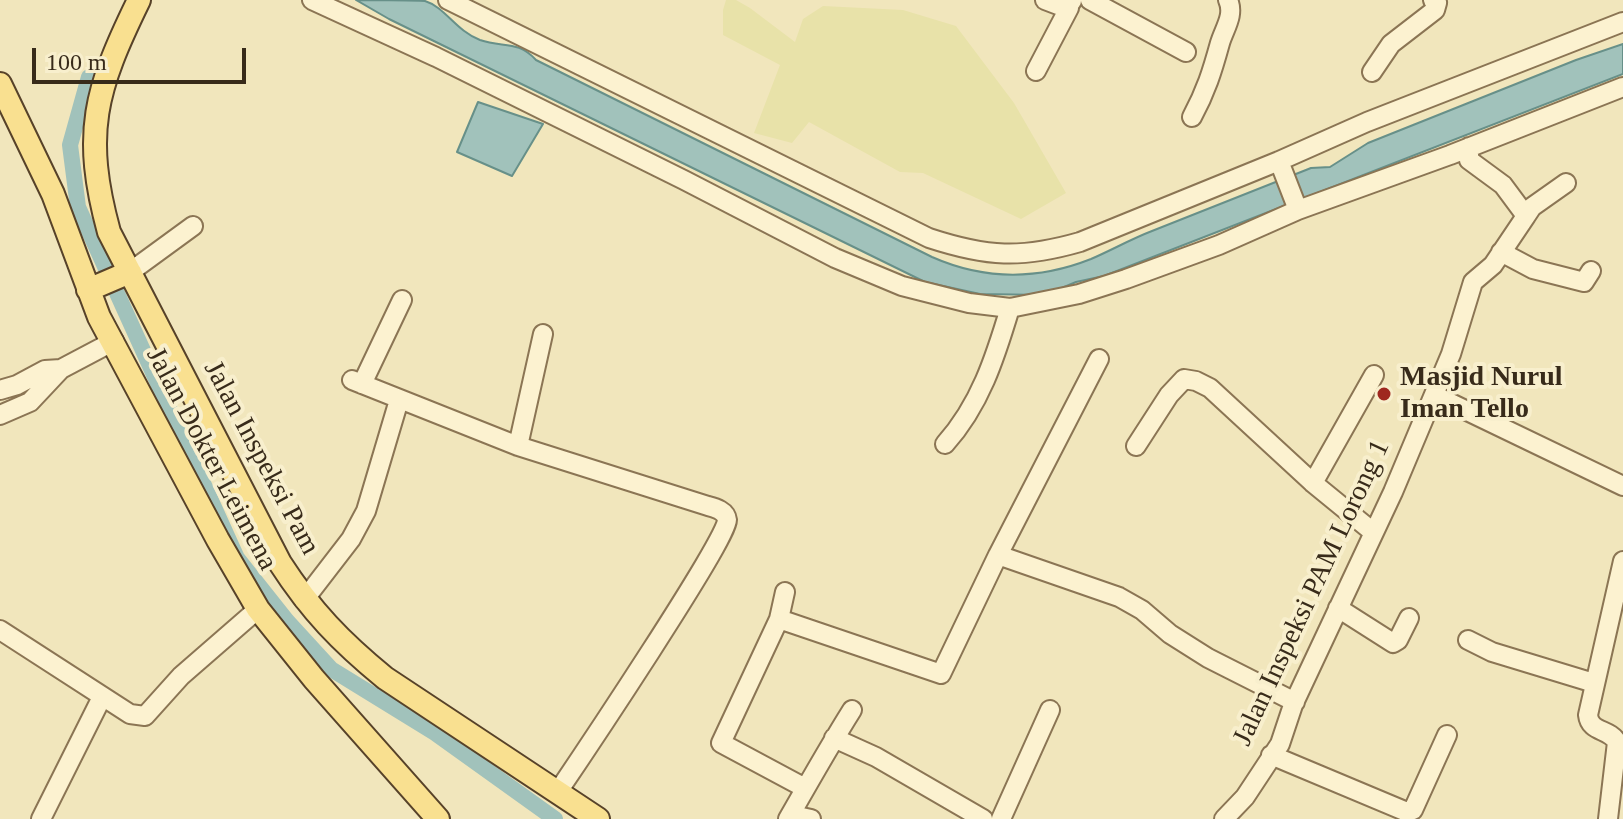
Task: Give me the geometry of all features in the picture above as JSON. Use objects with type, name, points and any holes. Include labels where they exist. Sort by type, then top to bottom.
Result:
[{"type":"main road","name":"Jalan Inspeksi Pam","points":[[139,0],[107,69],[97,105],[95,176],[102,206],[109,232],[280,563],[304,600],[355,653],[385,678],[598,819]]},
{"type":"main road","name":"Jalan Dokter Leimena","points":[[0,84],[53,194],[99,317],[258,609],[314,679],[438,819]]},
{"type":"main road","points":[[88,290],[130,272]]},
{"type":"street","points":[[312,0],[436,57],[835,258],[902,286],[969,303],[1010,308],[1079,294],[1126,279],[1623,87]]},
{"type":"street","points":[[448,0],[929,238],[967,251],[994,255],[1048,251],[1080,242],[1367,122],[1623,22]]},
{"type":"street","points":[[1045,0],[1061,8],[1071,4]]},
{"type":"street","points":[[1090,0],[1186,52]]},
{"type":"street","points":[[1192,117],[1213,74],[1231,16],[1228,0]]},
{"type":"street","points":[[1372,72],[1391,44],[1435,10],[1437,3],[1433,0]]},
{"type":"street","points":[[1036,71],[1071,4]]},
{"type":"street","points":[[1469,147],[1469,160],[1503,185],[1526,216]]},
{"type":"street","points":[[1279,161],[1298,210]]},
{"type":"street","name":"Jalan Inspeksi PAM Lorong 1","points":[[1224,819],[1245,797],[1280,744],[1295,702],[1434,395],[1459,333],[1473,282],[1493,265],[1532,207],[1566,183]]},
{"type":"street","points":[[130,272],[193,226]]},
{"type":"street","points":[[1501,252],[1533,269],[1584,282],[1591,271]]},
{"type":"street","points":[[402,300],[357,382],[518,446],[720,510],[727,517],[720,537],[684,597],[557,793]]},
{"type":"street","points":[[945,444],[974,407],[1010,308]]},
{"type":"street","points":[[518,446],[543,334]]},
{"type":"street","points":[[0,415],[30,402],[61,369],[114,341]]},
{"type":"street","points":[[779,619],[941,674],[998,555],[1099,359]]},
{"type":"street","points":[[0,389],[17,385],[45,370],[61,369]]},
{"type":"street","points":[[1313,483],[1368,405],[1374,375]]},
{"type":"street","points":[[1136,446],[1169,395],[1184,379],[1196,381],[1210,388],[1313,483],[1373,532]]},
{"type":"street","points":[[1434,395],[1623,486]]},
{"type":"street","points":[[304,600],[359,527],[399,400]]},
{"type":"street","points":[[998,555],[1119,597],[1208,658],[1295,702]]},
{"type":"street","points":[[1608,819],[1620,760],[1617,742],[1614,736],[1593,728],[1589,723],[1594,683],[1623,561]]},
{"type":"street","points":[[785,592],[779,619],[721,743],[805,788]]},
{"type":"street","points":[[1338,608],[1393,643],[1398,640],[1409,618]]},
{"type":"street","points":[[0,630],[130,714],[145,716],[181,676],[258,609]]},
{"type":"street","points":[[1468,640],[1522,662],[1594,683]]},
{"type":"street","points":[[41,819],[102,697]]},
{"type":"street","points":[[788,819],[852,710]]},
{"type":"street","points":[[1001,819],[1050,710]]},
{"type":"street","points":[[1271,755],[1407,812],[1413,810],[1447,735]]},
{"type":"street","points":[[834,738],[876,757],[983,819]]},
{"type":"street","points":[[788,819],[797,816],[811,819]]},
{"type":"shaded area","points":[[726,0],[736,0],[750,8],[795,42],[803,19],[823,6],[903,10],[956,26],[1014,103],[1066,193],[1021,219],[923,173],[900,172],[809,122],[792,143],[754,133],[780,65],[723,35]]},
{"type":"water","points":[[356,0],[425,1],[432,4],[480,40],[523,50],[536,60],[932,257],[952,265],[991,273],[1031,274],[1091,259],[1144,234],[1311,168],[1330,167],[1368,143],[1623,44],[1623,74],[1104,276],[1076,282],[1045,295],[980,294],[925,282]]},
{"type":"water","points":[[478,102],[543,124],[512,176],[457,152]]},
{"type":"waterway","points":[[89,77],[70,145],[78,207],[237,558],[287,621],[331,669],[435,733],[555,819]]},
{"type":"place","name":"Masjid Nurul Iman Tello","points":[[1384,394]]}]
